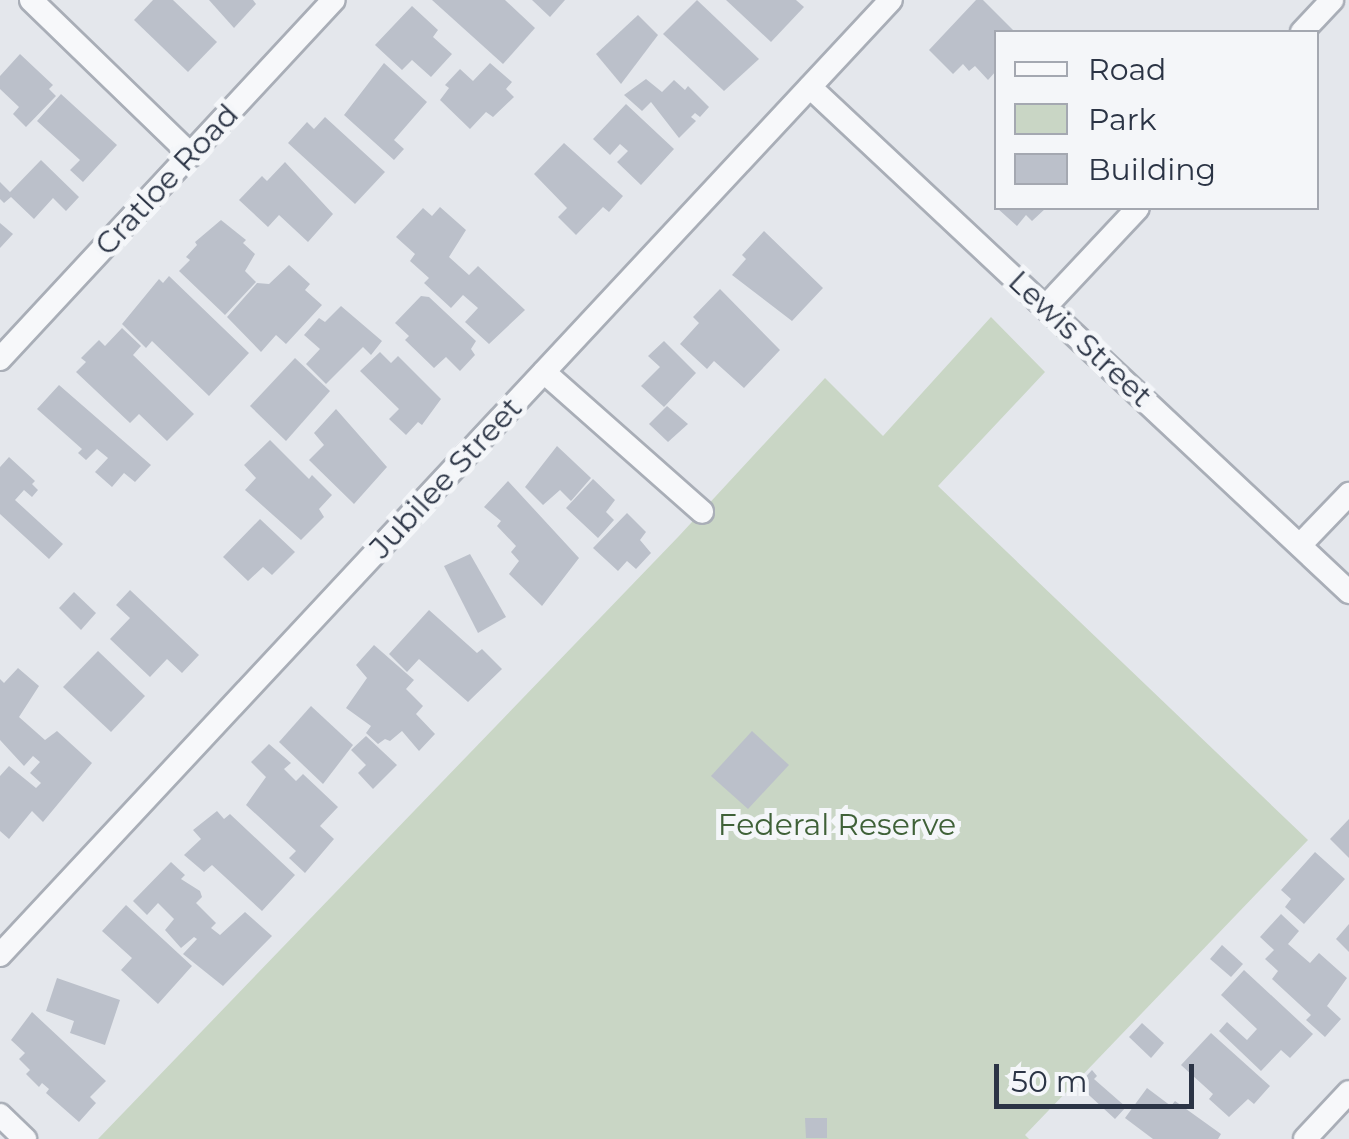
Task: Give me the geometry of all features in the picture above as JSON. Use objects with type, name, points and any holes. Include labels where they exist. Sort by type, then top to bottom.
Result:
[{"type":"street","points":[[31,0],[191,155]]},
{"type":"street","name":"Cratloe Road","points":[[0,358],[334,0]]},
{"type":"street","name":"Jubilee Street","points":[[0,955],[891,0]]},
{"type":"street","points":[[1304,30],[1332,0]]},
{"type":"street","name":"Lewis Street","points":[[810,87],[1349,592]]},
{"type":"street","points":[[1046,306],[1136,210]]},
{"type":"street","points":[[544,372],[702,512]]},
{"type":"street","points":[[1300,545],[1349,494]]},
{"type":"street","points":[[1305,1139],[1349,1092]]},
{"type":"street","points":[[0,1115],[25,1139]]},
{"type":"green space","name":"Federal Reserve","points":[[991,317],[1045,372],[938,486],[1308,840],[1025,1135],[1029,1139],[98,1139],[679,536],[825,378],[883,436]]},
{"type":"building","points":[[153,0],[173,0],[217,42],[188,72],[134,20]]},
{"type":"building","points":[[209,0],[253,0],[256,4],[234,28]]},
{"type":"building","points":[[432,0],[505,0],[535,28],[503,64]]},
{"type":"building","points":[[532,0],[565,0],[550,17]]},
{"type":"building","points":[[697,0],[759,59],[724,91],[663,34]]},
{"type":"building","points":[[726,0],[796,0],[804,7],[771,42]]},
{"type":"building","points":[[976,0],[983,0],[1013,30],[994,30],[994,73],[988,80],[975,66],[969,71],[963,64],[953,74],[929,50]]},
{"type":"building","points":[[412,6],[438,30],[433,37],[452,54],[431,77],[412,60],[402,70],[375,45]]},
{"type":"building","points":[[638,15],[658,35],[621,84],[596,54]]},
{"type":"building","points":[[20,54],[53,85],[49,89],[56,96],[26,127],[13,114],[19,107],[0,89],[0,76]]},
{"type":"building","points":[[384,63],[427,102],[394,140],[404,149],[394,160],[344,115]]},
{"type":"building","points":[[490,63],[512,82],[506,89],[514,97],[493,117],[486,112],[470,129],[440,100],[449,88],[445,85],[460,69],[473,81]]},
{"type":"building","points":[[646,79],[662,92],[674,80],[685,90],[688,86],[709,107],[700,117],[695,113],[691,117],[696,121],[679,138],[651,102],[642,111],[624,95]]},
{"type":"building","points":[[61,94],[117,145],[83,182],[70,170],[80,160],[37,121]]},
{"type":"building","points":[[626,104],[674,149],[641,185],[617,162],[628,151],[620,144],[610,155],[593,139]]},
{"type":"building","points":[[325,117],[385,172],[355,204],[288,143],[307,122],[314,129]]},
{"type":"building","points":[[564,143],[623,196],[609,212],[603,207],[576,235],[558,217],[567,208],[534,174]]},
{"type":"building","points":[[41,160],[79,197],[66,211],[53,198],[34,219],[11,197],[4,203],[0,199],[0,182],[10,192]]},
{"type":"building","points":[[285,162],[333,214],[308,242],[279,215],[268,227],[239,200],[262,176],[267,181]]},
{"type":"building","points":[[440,207],[466,230],[449,257],[469,275],[478,266],[525,310],[489,344],[465,322],[478,308],[463,295],[451,308],[424,283],[429,278],[410,261],[415,254],[396,237],[423,208],[432,216]]},
{"type":"building","points":[[999,210],[1044,210],[1032,221],[1026,215],[1017,226]]},
{"type":"building","points":[[221,220],[246,240],[243,243],[255,254],[245,271],[256,282],[225,315],[179,271],[190,260],[186,257],[197,245],[195,242]]},
{"type":"building","points":[[0,223],[13,234],[0,248]]},
{"type":"building","points":[[764,231],[823,288],[792,321],[732,275],[746,259],[742,255]]},
{"type":"building","points":[[289,265],[310,284],[305,290],[322,305],[286,344],[276,335],[261,352],[227,317],[257,283],[269,284]]},
{"type":"building","points":[[169,276],[249,353],[209,396],[152,341],[146,348],[122,324],[159,279],[163,283]]},
{"type":"building","points":[[720,289],[780,350],[744,388],[714,361],[707,369],[680,344],[699,323],[693,317]]},
{"type":"building","points":[[421,296],[429,297],[476,341],[471,349],[475,355],[460,371],[446,357],[434,368],[405,340],[409,336],[395,323]]},
{"type":"building","points":[[341,306],[382,341],[371,355],[363,347],[326,384],[306,364],[320,349],[304,335],[319,318],[325,322]]},
{"type":"building","points":[[122,328],[141,346],[133,355],[194,414],[167,441],[139,414],[130,423],[76,372],[86,362],[81,358],[99,340],[105,346]]},
{"type":"building","points":[[664,341],[696,373],[664,407],[641,386],[660,367],[648,356]]},
{"type":"building","points":[[380,352],[391,363],[398,356],[441,399],[422,425],[418,422],[406,435],[389,419],[399,409],[360,371]]},
{"type":"building","points":[[295,358],[330,391],[286,441],[250,406]]},
{"type":"building","points":[[59,385],[151,465],[135,482],[124,473],[112,487],[95,472],[108,458],[97,449],[86,460],[78,453],[82,449],[37,409]]},
{"type":"building","points":[[667,406],[688,424],[668,442],[649,424]]},
{"type":"building","points":[[336,409],[387,467],[354,504],[309,460],[324,445],[314,433]]},
{"type":"building","points":[[270,440],[309,479],[312,475],[332,495],[319,509],[324,517],[301,540],[245,490],[256,478],[244,465]]},
{"type":"building","points":[[557,446],[591,478],[571,501],[560,490],[543,505],[525,487]]},
{"type":"building","points":[[9,457],[35,481],[32,484],[38,490],[32,497],[24,490],[15,500],[63,544],[49,559],[0,514],[0,467]]},
{"type":"building","points":[[593,479],[615,500],[606,512],[614,520],[598,538],[566,508]]},
{"type":"building","points":[[508,481],[579,558],[542,606],[509,574],[519,561],[511,552],[516,546],[497,526],[501,521],[484,507]]},
{"type":"building","points":[[627,513],[646,532],[640,540],[651,553],[636,569],[627,561],[618,571],[593,548]]},
{"type":"building","points":[[260,519],[295,552],[272,575],[263,567],[248,581],[223,557]]},
{"type":"building","points":[[470,554],[506,617],[478,633],[444,566]]},
{"type":"building","points":[[130,590],[199,655],[182,673],[167,659],[150,677],[110,639],[130,618],[116,605]]},
{"type":"building","points":[[74,592],[96,613],[81,630],[59,608]]},
{"type":"building","points":[[429,610],[477,653],[482,649],[502,669],[468,702],[419,659],[407,672],[389,654]]},
{"type":"building","points":[[374,645],[414,680],[406,689],[423,706],[416,714],[435,734],[419,751],[402,731],[390,741],[385,739],[378,744],[366,733],[371,726],[346,708],[367,678],[356,665]]},
{"type":"building","points":[[98,651],[145,696],[111,732],[63,687]]},
{"type":"building","points":[[18,668],[39,686],[19,717],[45,740],[57,731],[92,763],[43,822],[32,811],[9,839],[0,831],[0,776],[9,766],[36,788],[41,783],[30,773],[40,762],[33,756],[24,766],[0,740],[0,679],[4,683]]},
{"type":"building","points":[[311,706],[353,745],[323,784],[279,742]]},
{"type":"building","points":[[752,731],[789,765],[748,809],[711,776]]},
{"type":"building","points":[[366,736],[397,765],[373,789],[358,773],[366,765],[351,750]]},
{"type":"building","points":[[269,744],[291,763],[284,769],[296,781],[303,774],[338,807],[320,826],[334,839],[305,873],[289,858],[296,851],[246,805],[266,777],[251,762]]},
{"type":"building","points":[[217,811],[224,819],[230,814],[295,875],[262,911],[212,865],[204,872],[184,855],[201,839],[193,830]]},
{"type":"building","points":[[1349,819],[1349,858],[1330,839]]},
{"type":"building","points":[[1315,852],[1345,879],[1304,924],[1285,907],[1291,899],[1281,890]]},
{"type":"building","points":[[171,862],[185,875],[181,879],[200,891],[202,897],[196,903],[216,923],[211,928],[220,935],[245,912],[272,936],[223,986],[183,954],[197,939],[194,937],[181,948],[165,930],[174,919],[158,903],[147,915],[133,901]]},
{"type":"building","points":[[126,905],[192,966],[158,1004],[121,970],[132,958],[102,931]]},
{"type":"building","points":[[1281,914],[1299,931],[1288,944],[1310,963],[1319,953],[1347,978],[1327,1006],[1341,1019],[1325,1037],[1306,1020],[1311,1015],[1272,979],[1278,971],[1265,959],[1274,950],[1260,937]]},
{"type":"building","points":[[1349,924],[1349,952],[1336,939]]},
{"type":"building","points":[[1222,945],[1243,964],[1231,977],[1210,959]]},
{"type":"building","points":[[1244,970],[1313,1034],[1290,1058],[1281,1050],[1261,1071],[1219,1031],[1227,1022],[1247,1040],[1257,1029],[1221,995]]},
{"type":"building","points":[[57,978],[120,1000],[105,1045],[70,1033],[74,1021],[46,1011]]},
{"type":"building","points":[[32,1012],[106,1081],[90,1097],[96,1103],[79,1122],[46,1093],[49,1089],[42,1083],[39,1087],[26,1074],[30,1070],[19,1059],[25,1053],[11,1040]]},
{"type":"building","points":[[1142,1023],[1164,1043],[1151,1058],[1129,1037]]},
{"type":"building","points":[[1211,1033],[1270,1086],[1254,1104],[1248,1099],[1229,1117],[1209,1099],[1213,1094],[1181,1065]]},
{"type":"building","points":[[1092,1070],[1097,1076],[1094,1079],[1126,1107],[1115,1119],[1078,1085]]},
{"type":"building","points":[[1147,1088],[1171,1106],[1175,1101],[1221,1134],[1218,1139],[1153,1139],[1125,1118]]},
{"type":"building","points":[[805,1118],[827,1118],[827,1138],[806,1138]]}]
